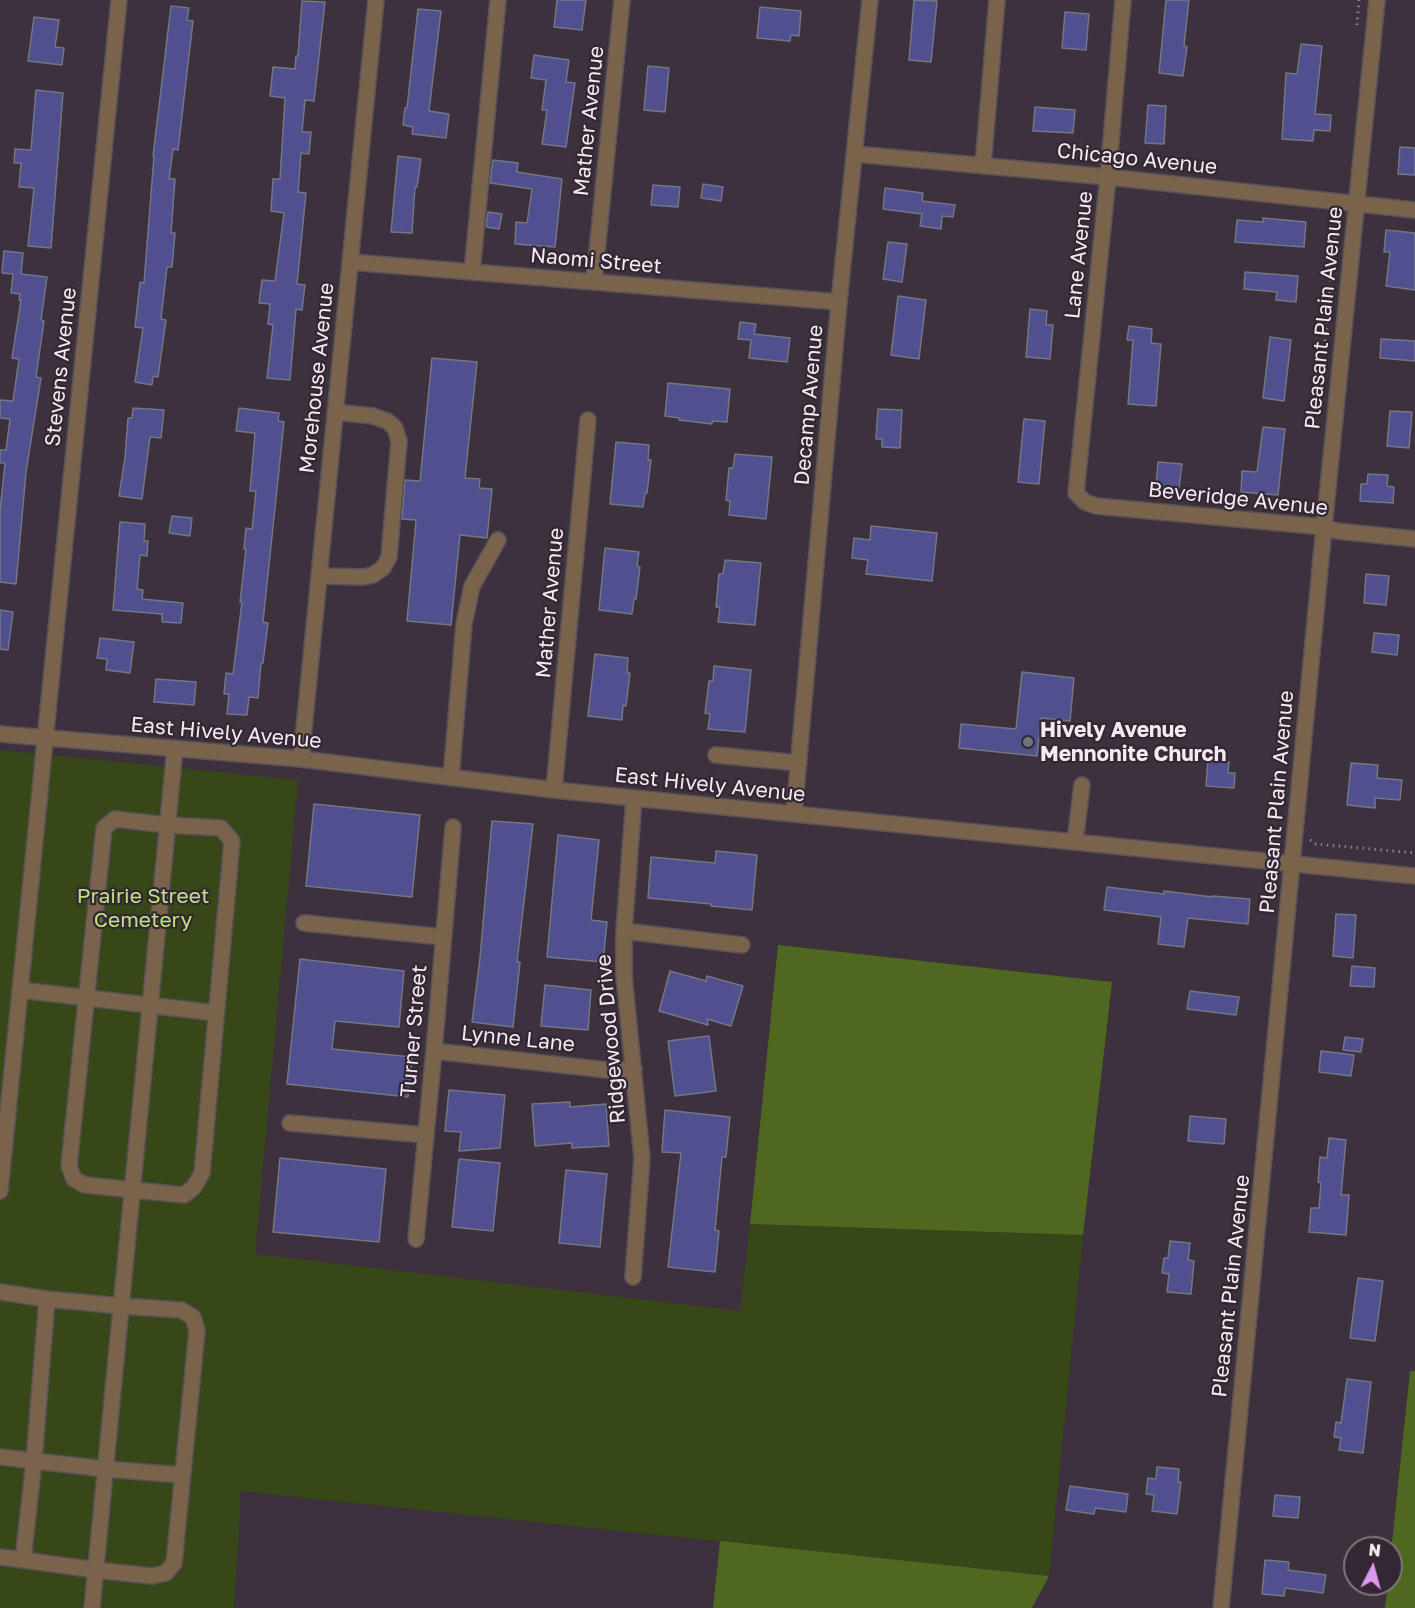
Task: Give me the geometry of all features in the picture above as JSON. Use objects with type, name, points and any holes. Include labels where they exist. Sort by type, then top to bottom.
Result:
[{"type":"street","name":"Stevens Avenue","points":[[0,1191],[119,0]]},
{"type":"street","name":"Morehouse Avenue","points":[[301,759],[376,0]]},
{"type":"street","points":[[472,272],[498,0]]},
{"type":"street","name":"Mather Avenue","points":[[594,282],[622,0]]},
{"type":"street","name":"Decamp Avenue","points":[[794,814],[839,302],[870,0]]},
{"type":"street","points":[[983,166],[997,0]]},
{"type":"street","name":"Lane Avenue","points":[[1077,479],[1108,177],[1123,0]]},
{"type":"street","name":"Pleasant Plain Avenue","points":[[1221,1608],[1324,527],[1377,0]]},
{"type":"street","name":"Chicago Avenue","points":[[855,154],[1108,177],[1415,210]]},
{"type":"street","name":"Naomi Street","points":[[350,262],[839,302]]},
{"type":"street","points":[[319,576],[363,578],[383,568],[389,557],[399,441],[395,428],[387,421],[372,416],[335,412]]},
{"type":"street","name":"Mather Avenue","points":[[554,790],[588,420]]},
{"type":"street","name":"Beveridge Avenue","points":[[1077,479],[1076,493],[1085,502],[1096,506],[1324,527],[1337,531],[1415,539]]},
{"type":"street","points":[[451,778],[464,624],[472,586],[498,540]]},
{"type":"street","name":"East Hively Avenue","points":[[0,734],[301,759],[554,790],[1415,876]]},
{"type":"street","points":[[92,1608],[175,748]]},
{"type":"street","points":[[716,755],[799,764]]},
{"type":"street","points":[[1075,842],[1082,785]]},
{"type":"street","name":"Ridgewood Drive","points":[[633,1277],[642,1158],[624,975],[624,931],[634,798]]},
{"type":"street","points":[[114,819],[167,825],[221,828],[232,841],[202,1173],[194,1187],[184,1194],[86,1185],[74,1179],[69,1166],[104,828],[114,819]]},
{"type":"street","name":"Turner Street","points":[[416,1239],[453,827]]},
{"type":"street","points":[[304,923],[443,937]]},
{"type":"street","points":[[624,931],[741,945]]},
{"type":"street","points":[[20,990],[216,1013]]},
{"type":"street","name":"Lynne Lane","points":[[434,1051],[607,1070],[634,1069]]},
{"type":"street","points":[[290,1123],[425,1135]]},
{"type":"street","points":[[0,1292],[47,1299],[181,1310],[193,1317],[197,1331],[174,1563],[166,1573],[152,1576],[0,1557]]},
{"type":"street","points":[[22,1560],[34,1461],[47,1299]]},
{"type":"street","points":[[0,1457],[182,1475]]},
{"type":"path","points":[[1356,34],[1359,0]]},
{"type":"path","points":[[1320,392],[1338,201]]},
{"type":"path","points":[[1309,838],[1316,844],[1415,853]]},
{"type":"green space","name":"Prairie Street Cemetery","points":[[0,750],[298,780],[255,1254],[740,1311],[750,1224],[1083,1235],[1049,1576],[241,1491],[234,1608],[0,1608]]},
{"type":"green space","points":[[778,945],[1112,982],[1083,1235],[750,1224]]},
{"type":"green space","points":[[1410,1371],[1415,1371],[1415,1608],[1385,1608],[1386,1596],[1403,1596],[1403,1536],[1393,1536]]},
{"type":"green space","points":[[720,1541],[1049,1576],[1032,1608],[713,1608]]},
{"type":"building","points":[[557,0],[586,0],[582,30],[554,27]]},
{"type":"building","points":[[914,0],[937,1],[931,62],[909,60]]},
{"type":"building","points":[[1166,0],[1189,0],[1183,76],[1159,73]]},
{"type":"building","points":[[302,1],[325,2],[314,101],[305,100],[302,132],[311,132],[309,154],[301,153],[298,192],[306,193],[297,284],[305,285],[302,310],[296,309],[290,380],[267,378],[273,325],[268,324],[270,304],[259,303],[262,280],[275,281],[284,213],[271,211],[273,179],[280,179],[285,98],[270,96],[273,67],[295,69]]},
{"type":"building","points":[[171,6],[189,8],[187,20],[193,21],[178,150],[173,149],[169,179],[175,179],[171,233],[175,233],[172,267],[167,267],[161,319],[166,320],[158,377],[153,376],[152,385],[135,382],[143,328],[135,327],[140,282],[144,283],[153,156]]},
{"type":"building","points":[[760,7],[801,11],[799,36],[791,35],[790,41],[757,38]]},
{"type":"building","points":[[418,9],[441,11],[429,111],[449,114],[446,138],[412,134],[413,127],[403,125]]},
{"type":"building","points":[[1065,12],[1089,14],[1086,50],[1062,48]]},
{"type":"building","points":[[34,17],[59,20],[55,47],[64,48],[62,65],[28,61]]},
{"type":"building","points":[[1301,44],[1322,46],[1315,114],[1331,115],[1330,131],[1314,130],[1313,141],[1282,139],[1286,73],[1297,74]]},
{"type":"building","points":[[534,55],[569,60],[566,82],[575,83],[566,147],[542,144],[547,110],[542,110],[546,80],[531,78]]},
{"type":"building","points":[[648,66],[669,68],[665,112],[644,110]]},
{"type":"building","points":[[36,90],[63,93],[51,248],[28,246],[34,188],[19,187],[21,163],[14,163],[15,149],[31,150]]},
{"type":"building","points":[[1148,105],[1166,106],[1164,144],[1145,143]]},
{"type":"building","points":[[1035,107],[1075,110],[1073,133],[1033,131]]},
{"type":"building","points":[[1400,147],[1415,148],[1415,175],[1398,174]]},
{"type":"building","points":[[398,156],[421,159],[417,187],[415,187],[412,233],[391,232]]},
{"type":"building","points":[[493,160],[518,163],[517,172],[562,179],[555,247],[515,244],[516,222],[527,223],[532,189],[490,183]]},
{"type":"building","points":[[703,184],[723,187],[721,201],[701,198]]},
{"type":"building","points":[[653,185],[680,187],[678,207],[651,205]]},
{"type":"building","points":[[885,188],[923,193],[922,201],[955,205],[953,217],[942,216],[941,229],[920,226],[922,214],[883,209]]},
{"type":"building","points":[[488,212],[502,214],[499,229],[486,227]]},
{"type":"building","points":[[1263,218],[1306,222],[1304,247],[1235,242],[1237,220],[1263,222]]},
{"type":"building","points":[[1386,230],[1415,233],[1415,290],[1386,286],[1390,252],[1384,252]]},
{"type":"building","points":[[888,242],[907,244],[902,282],[883,279]]},
{"type":"building","points":[[4,251],[23,253],[21,274],[47,277],[41,320],[44,321],[36,377],[41,378],[26,472],[16,584],[0,582],[0,511],[5,463],[0,463],[0,450],[6,450],[10,419],[0,418],[0,400],[13,401],[19,359],[12,358],[21,300],[19,300],[20,294],[11,293],[13,274],[2,273]]},
{"type":"building","points":[[1245,272],[1298,276],[1296,302],[1276,300],[1277,292],[1244,289]]},
{"type":"building","points":[[898,296],[926,300],[919,359],[891,355]]},
{"type":"building","points":[[1030,309],[1047,311],[1046,325],[1053,325],[1050,359],[1026,357]]},
{"type":"building","points":[[740,322],[756,324],[754,334],[790,338],[787,362],[749,358],[751,340],[738,339]]},
{"type":"building","points":[[1129,326],[1152,329],[1151,343],[1161,344],[1156,406],[1128,404],[1133,340],[1127,340]]},
{"type":"building","points":[[1270,337],[1291,340],[1284,401],[1263,398]]},
{"type":"building","points":[[1381,339],[1415,341],[1415,361],[1380,358]]},
{"type":"building","points":[[432,358],[477,362],[465,478],[480,479],[479,488],[492,489],[487,538],[460,535],[451,625],[407,621],[416,520],[402,519],[405,480],[420,481]]},
{"type":"building","points":[[668,383],[730,389],[727,422],[712,421],[712,424],[665,416]]},
{"type":"building","points":[[133,408],[164,410],[161,438],[150,437],[142,499],[119,496],[128,418],[132,418]]},
{"type":"building","points":[[239,408],[279,413],[278,421],[284,422],[263,622],[268,623],[263,663],[261,663],[258,698],[249,697],[247,715],[227,714],[229,694],[224,694],[226,673],[233,674],[242,602],[240,602],[246,528],[252,529],[256,491],[250,491],[255,433],[236,431]]},
{"type":"building","points":[[878,409],[902,410],[900,448],[882,447],[882,439],[876,439]]},
{"type":"building","points":[[1390,411],[1412,412],[1409,448],[1387,446]]},
{"type":"building","points":[[1024,419],[1045,421],[1039,484],[1018,482]]},
{"type":"building","points":[[1263,427],[1285,429],[1278,495],[1241,492],[1242,471],[1257,472]]},
{"type":"building","points":[[616,442],[649,445],[648,460],[651,460],[643,507],[610,504]]},
{"type":"building","points":[[735,454],[772,457],[766,519],[729,515],[730,501],[726,500],[729,468],[733,468]]},
{"type":"building","points":[[1158,462],[1182,464],[1179,488],[1156,486]]},
{"type":"building","points":[[1368,474],[1388,475],[1387,486],[1394,487],[1393,503],[1360,501],[1361,484],[1367,484]]},
{"type":"building","points":[[172,516],[192,518],[190,536],[169,533]]},
{"type":"building","points":[[120,522],[145,524],[144,541],[148,541],[147,556],[140,555],[137,589],[143,590],[142,599],[183,603],[181,623],[162,622],[162,614],[113,610]]},
{"type":"building","points":[[871,526],[937,533],[932,581],[866,574],[868,560],[852,558],[854,538],[870,540]]},
{"type":"building","points":[[605,548],[639,552],[637,566],[640,567],[632,614],[599,610]]},
{"type":"building","points":[[725,560],[761,563],[755,625],[718,622],[720,607],[716,607],[719,574],[723,574]]},
{"type":"building","points":[[1366,574],[1389,576],[1386,605],[1364,603]]},
{"type":"building","points":[[0,610],[13,612],[8,650],[0,649]]},
{"type":"building","points":[[1374,633],[1399,635],[1397,655],[1372,652]]},
{"type":"building","points":[[100,638],[134,642],[130,673],[106,670],[107,659],[97,658]]},
{"type":"building","points":[[595,654],[628,658],[627,673],[630,673],[622,720],[588,716]]},
{"type":"building","points":[[714,666],[751,670],[745,732],[708,729],[710,714],[705,713],[709,681],[713,681]]},
{"type":"building","points":[[1022,672],[1074,678],[1070,721],[1041,718],[1037,756],[959,748],[961,724],[1016,729]]},
{"type":"building","points":[[156,679],[196,682],[194,705],[154,702]]},
{"type":"building","points":[[1208,760],[1229,762],[1228,773],[1235,773],[1234,788],[1206,786]]},
{"type":"building","points":[[1351,763],[1378,765],[1377,778],[1402,780],[1400,800],[1375,798],[1375,808],[1347,805]]},
{"type":"building","points":[[314,804],[420,815],[412,897],[306,886]]},
{"type":"building","points":[[492,821],[533,824],[517,962],[520,962],[513,1027],[472,1022]]},
{"type":"building","points":[[558,835],[599,840],[591,920],[607,922],[603,962],[547,957]]},
{"type":"building","points":[[716,851],[757,855],[752,910],[648,898],[651,857],[715,863]]},
{"type":"building","points":[[1107,887],[1164,894],[1164,891],[1250,899],[1248,924],[1188,918],[1184,947],[1158,944],[1161,917],[1104,910]]},
{"type":"building","points":[[1336,914],[1356,915],[1353,958],[1333,956]]},
{"type":"building","points":[[300,959],[404,971],[399,1027],[335,1021],[332,1049],[412,1057],[408,1097],[287,1084]]},
{"type":"building","points":[[1352,966],[1375,968],[1374,987],[1350,986]]},
{"type":"building","points":[[670,971],[706,981],[707,976],[743,986],[731,1026],[707,1019],[708,1025],[659,1011]]},
{"type":"building","points":[[545,985],[591,990],[588,1030],[541,1026]]},
{"type":"building","points":[[1190,991],[1239,997],[1236,1015],[1187,1009]]},
{"type":"building","points":[[709,1036],[716,1091],[675,1096],[668,1041]]},
{"type":"building","points":[[1345,1037],[1363,1039],[1361,1052],[1343,1050]]},
{"type":"building","points":[[1321,1051],[1354,1055],[1351,1076],[1319,1072]]},
{"type":"building","points":[[449,1090],[505,1095],[500,1148],[459,1151],[461,1132],[445,1131]]},
{"type":"building","points":[[570,1102],[570,1107],[606,1104],[609,1146],[572,1148],[572,1143],[535,1146],[532,1104]]},
{"type":"building","points":[[665,1110],[730,1117],[726,1157],[722,1157],[715,1230],[719,1231],[715,1272],[668,1267],[681,1153],[662,1152]]},
{"type":"building","points":[[1190,1116],[1226,1119],[1224,1144],[1188,1141]]},
{"type":"building","points":[[1329,1138],[1346,1140],[1341,1195],[1349,1195],[1346,1235],[1309,1232],[1311,1208],[1319,1208],[1320,1157],[1327,1158]]},
{"type":"building","points":[[280,1158],[386,1169],[379,1242],[273,1232]]},
{"type":"building","points":[[459,1159],[500,1163],[493,1231],[452,1227]]},
{"type":"building","points":[[566,1170],[607,1174],[600,1247],[559,1243]]},
{"type":"building","points":[[1170,1241],[1190,1243],[1188,1260],[1194,1261],[1191,1294],[1167,1292],[1169,1274],[1162,1273],[1164,1258],[1168,1258]]},
{"type":"building","points":[[1358,1278],[1383,1281],[1375,1341],[1350,1338]]},
{"type":"building","points":[[1347,1379],[1371,1382],[1363,1453],[1339,1450],[1341,1438],[1334,1437],[1336,1422],[1341,1423]]},
{"type":"building","points":[[1157,1467],[1179,1469],[1178,1482],[1181,1482],[1177,1514],[1152,1511],[1154,1495],[1146,1494],[1148,1478],[1156,1479]]},
{"type":"building","points":[[1070,1486],[1128,1494],[1126,1512],[1095,1508],[1094,1514],[1066,1510]]},
{"type":"building","points":[[1275,1495],[1300,1497],[1298,1518],[1273,1516]]},
{"type":"building","points":[[1265,1560],[1289,1562],[1288,1570],[1326,1575],[1323,1593],[1285,1588],[1284,1596],[1262,1594]]},
{"type":"place","name":"Hively Avenue Mennonite Church","points":[[1028,742]]}]
